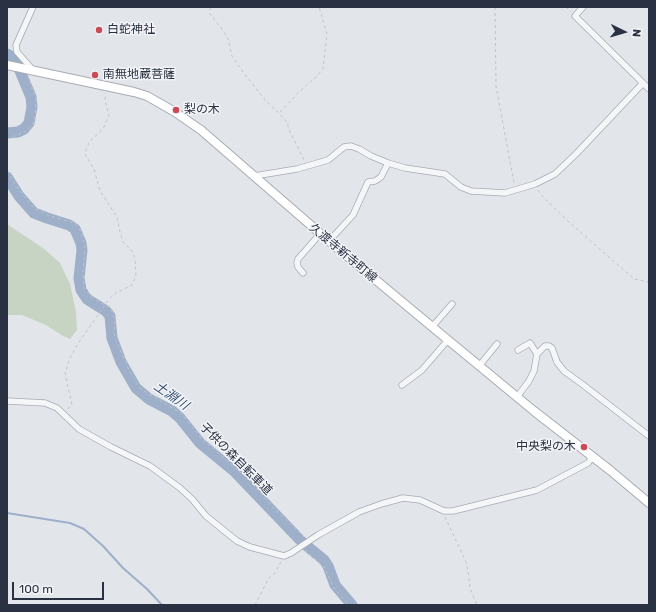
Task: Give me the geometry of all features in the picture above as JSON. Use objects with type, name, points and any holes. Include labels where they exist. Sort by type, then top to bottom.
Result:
[{"type":"main road","name":"久渡寺新寺町線","points":[[20,67],[140,94],[175,112],[201,130],[320,234],[432,328],[649,503]]},
{"type":"street","points":[[20,67],[16,45],[34,7]]},
{"type":"street","points":[[583,7],[575,16],[649,89]]},
{"type":"street","points":[[254,176],[298,169],[307,165],[328,160],[344,148],[350,146],[388,163],[405,168],[445,174],[461,187],[471,191],[505,193],[535,184],[555,174],[576,154],[643,82]]},
{"type":"street","points":[[329,241],[353,215],[368,182],[375,181],[381,177],[388,163]]},
{"type":"street","points":[[303,274],[298,267],[298,258],[320,234]]},
{"type":"street","points":[[432,328],[452,304]]},
{"type":"street","points":[[402,385],[422,370],[448,340]]},
{"type":"street","points":[[518,350],[530,343],[537,354]]},
{"type":"street","points":[[479,366],[497,344]]},
{"type":"street","points":[[517,397],[529,381],[534,371],[537,354],[545,346],[549,346],[552,348],[557,362],[564,371],[649,436]]},
{"type":"street","points":[[7,402],[45,403],[57,408],[79,429],[150,466],[180,488],[192,499],[206,516],[238,541],[250,547],[284,556],[292,553],[359,512],[403,498],[420,500],[444,511],[453,511],[537,490],[588,463],[592,457]]},
{"type":"path","points":[[210,7],[210,14],[228,39],[232,56],[265,100],[287,122],[291,136],[307,165]]},
{"type":"path","points":[[279,113],[323,69],[327,34],[319,7]]},
{"type":"path","points":[[495,7],[496,86],[515,190]]},
{"type":"path","points":[[7,139],[27,131],[33,124],[35,117],[36,100],[20,67]]},
{"type":"path","points":[[64,415],[72,404],[66,374],[69,360],[77,345],[104,306],[116,293],[132,285],[136,275],[135,259],[132,251],[123,242],[117,217],[100,191],[94,169],[85,154],[86,147],[90,141],[103,129],[109,115],[105,100],[107,86]]},
{"type":"path","name":"子供の森自転車道","points":[[7,171],[19,190],[34,208],[47,215],[71,222],[80,230],[85,245],[83,271],[84,288],[93,298],[112,311],[115,321],[115,338],[130,372],[141,389],[181,413],[201,438],[242,473],[325,568],[333,586],[349,605]]},
{"type":"path","points":[[535,184],[541,195],[570,223],[634,279],[649,282]]},
{"type":"path","points":[[444,511],[446,520],[466,562],[470,588],[477,605]]},
{"type":"path","points":[[254,605],[269,578],[275,573],[284,556]]},
{"type":"green space","points":[[7,224],[43,248],[60,263],[70,284],[76,312],[77,330],[70,339],[46,325],[22,315],[7,315]]},
{"type":"waterway","name":"土淵川","points":[[7,54],[15,59],[31,97],[32,107],[29,123],[24,129],[18,132],[7,133]]},
{"type":"waterway","name":"土淵川","points":[[7,177],[19,196],[34,213],[69,225],[75,229],[81,243],[82,250],[79,278],[81,290],[87,299],[106,311],[110,316],[112,338],[121,362],[136,388],[149,399],[172,411],[180,418],[200,443],[234,471],[302,542],[324,560],[328,566],[335,585],[352,605]]},
{"type":"waterway","points":[[7,513],[70,523],[84,529],[162,605]]},
{"type":"place","name":"白蛇神社","points":[[99,30]]},
{"type":"place","name":"南無地蔵菩薩","points":[[95,75]]},
{"type":"place","name":"梨の木","points":[[176,110]]},
{"type":"place","name":"中央梨の木","points":[[584,447]]}]
